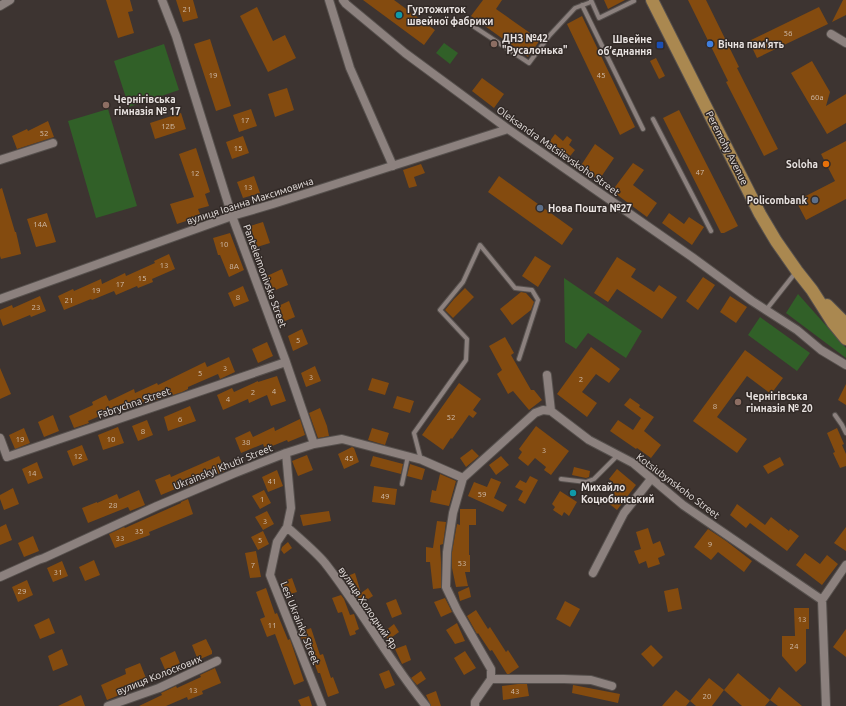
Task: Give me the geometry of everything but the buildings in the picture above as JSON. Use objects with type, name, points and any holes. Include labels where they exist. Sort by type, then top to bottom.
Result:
[{"type":"main road","name":"Peremohy Avenue","points":[[652,0],[760,214],[776,241],[812,290],[833,323],[846,339]]},
{"type":"main road","name":"Peremohy Avenue","points":[[812,290],[846,324]]},
{"type":"street","points":[[0,6],[10,0]]},
{"type":"street","name":"Panteleimonivska Street","points":[[162,0],[176,36],[232,216],[286,362],[314,444]]},
{"type":"street","points":[[329,0],[350,68],[393,166]]},
{"type":"street","name":"Oleksandra Matsiievskoho Street","points":[[343,0],[405,53],[508,129],[766,310],[797,330],[821,350],[846,365]]},
{"type":"street","points":[[831,34],[846,43]]},
{"type":"street","name":"вулиця Іоанна Максимовича","points":[[0,299],[232,216],[508,129]]},
{"type":"street","points":[[0,160],[53,143]]},
{"type":"street","name":"Fabrychna Street","points":[[0,438],[7,457],[286,362]]},
{"type":"street","points":[[475,706],[475,702],[491,679],[491,669],[457,610],[446,586],[447,552],[453,514],[463,478],[535,413],[543,410],[550,411],[547,375]]},
{"type":"street","name":"Kotsiubynskoho Street","points":[[550,411],[589,440],[633,463],[683,505],[822,600]]},
{"type":"street","name":"Ukrainskyi Khutir Street","points":[[0,577],[157,506],[235,473],[286,453],[314,444],[342,439],[422,460],[463,478]]},
{"type":"street","name":"Lesi Ukrainky Street","points":[[286,453],[290,508],[287,527],[277,542],[270,575],[322,706]]},
{"type":"street","points":[[593,573],[624,513],[651,479]]},
{"type":"street","name":"вулиця Холодний Яр","points":[[287,527],[323,562],[351,597],[411,688],[426,706]]},
{"type":"street","points":[[826,706],[822,600],[846,565]]},
{"type":"street","name":"вулиця Колоскових","points":[[108,706],[159,688],[217,661]]},
{"type":"street","points":[[491,679],[564,678],[591,680],[612,686]]},
{"type":"lane","points":[[473,26],[528,63],[553,31],[576,8],[591,1],[599,18],[634,1]]},
{"type":"lane","points":[[582,5],[643,129]]},
{"type":"lane","points":[[653,119],[711,231]]},
{"type":"lane","points":[[422,460],[414,433],[466,360],[467,339],[440,310],[463,282],[480,245],[515,288],[532,290],[538,300],[519,359]]},
{"type":"lane","points":[[766,310],[797,271]]},
{"type":"lane","points":[[835,415],[846,433]]},
{"type":"lane","points":[[562,479],[586,482],[594,479],[618,455]]},
{"type":"lane","points":[[402,484],[408,456]]},
{"type":"green space","points":[[444,43],[458,53],[450,64],[436,53]]},
{"type":"green space","points":[[164,44],[179,90],[129,107],[114,61]]},
{"type":"green space","points":[[108,109],[137,206],[96,218],[68,121]]},
{"type":"green space","points":[[564,278],[642,331],[626,358],[588,333],[576,349],[565,342]]},
{"type":"green space","points":[[798,294],[846,348],[846,358],[786,313]]},
{"type":"green space","points":[[760,317],[810,353],[797,371],[748,335]]},
{"type":"place","name":"Гуртожиток швейної фабрики","points":[[399,15]]},
{"type":"place","name":"ДНЗ №42 \"Русалонька\"","points":[[494,44]]},
{"type":"place","name":"Вічна пам'ять","points":[[710,44]]},
{"type":"place","name":"Швейне об’єднання","points":[[660,45]]},
{"type":"place","name":"Чернігівська гімназія № 17","points":[[106,105]]},
{"type":"place","name":"Soloha","points":[[826,164]]},
{"type":"place","name":"Policombank","points":[[815,200]]},
{"type":"place","name":"Нова Пошта №27","points":[[540,208]]},
{"type":"place","name":"Чернігівська гімназія № 20","points":[[738,402]]},
{"type":"place","name":"Михайло Коцюбинський","points":[[573,493]]}]
